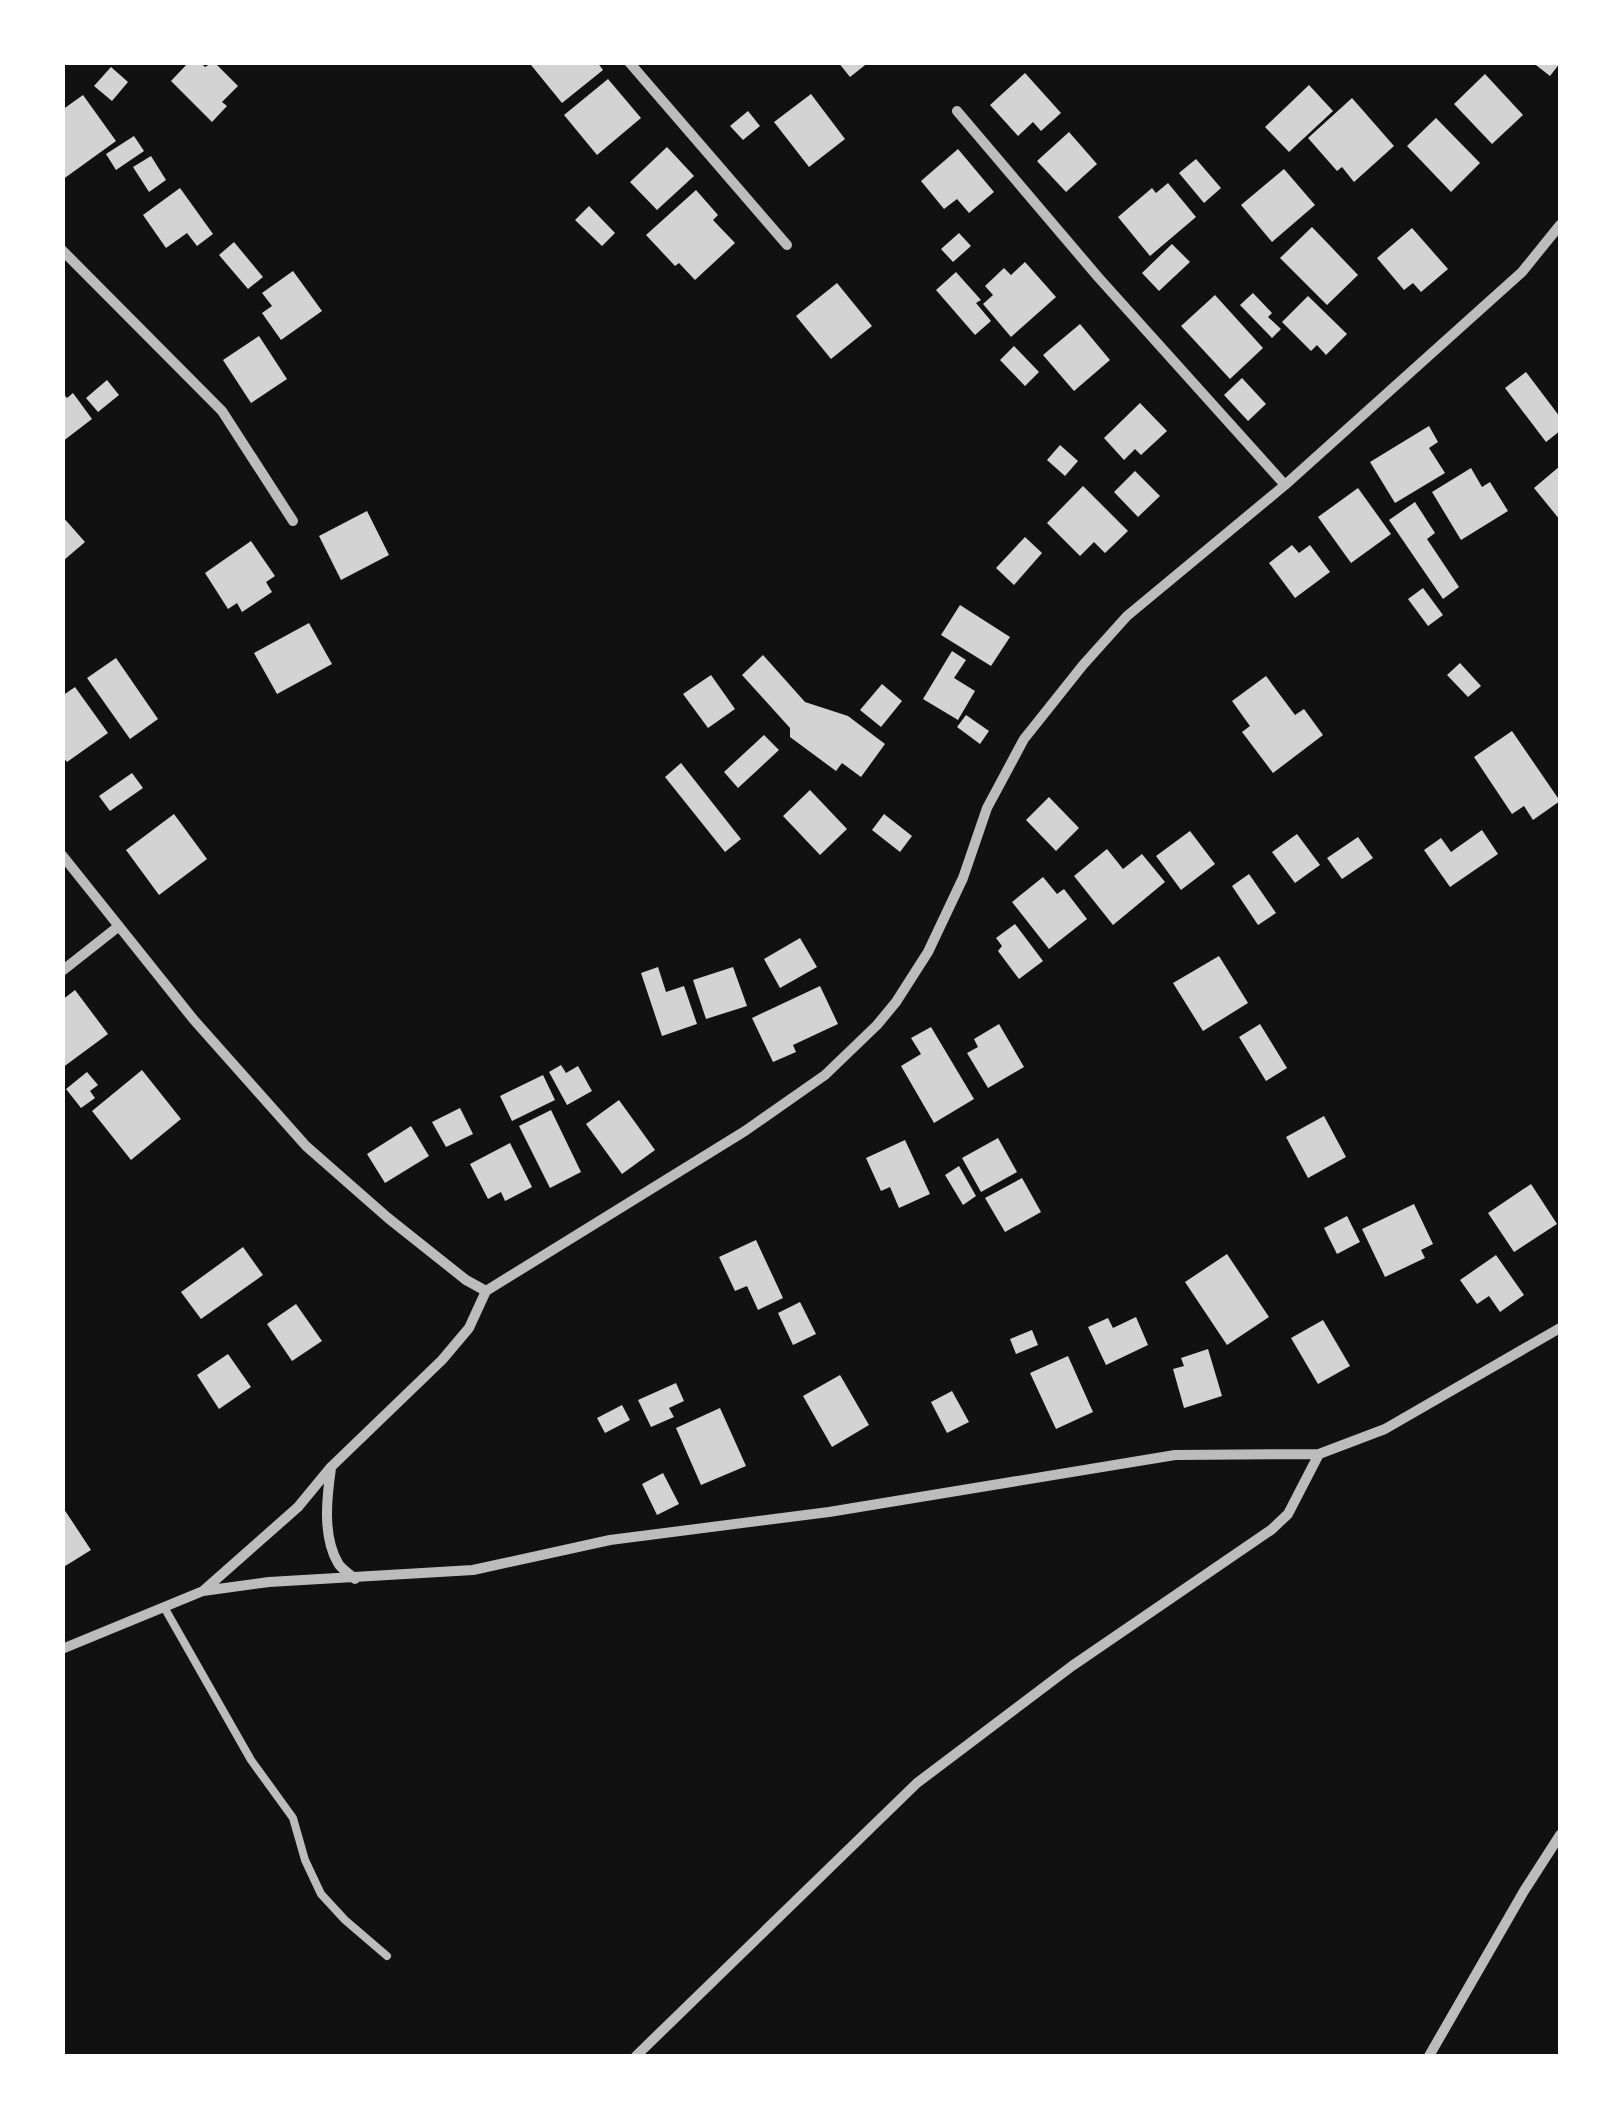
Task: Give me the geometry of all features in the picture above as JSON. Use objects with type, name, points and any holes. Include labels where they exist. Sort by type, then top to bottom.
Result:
[{"type":"street","points":[[629,62],[788,245]]},
{"type":"street","points":[[957,111],[1098,277],[1285,486]]},
{"type":"street","points":[[203,1591],[298,1506],[331,1467],[442,1360],[468,1328],[486,1291],[745,1131],[825,1075],[877,1024],[928,952],[963,878],[987,808],[1024,740],[1126,616],[1285,486],[1522,272],[1560,224]]},
{"type":"street","points":[[62,250],[222,411],[293,521]]},
{"type":"street","points":[[62,855],[239,1072],[306,1146],[388,1218],[466,1280],[486,1291]]},
{"type":"street","points":[[62,972],[119,926]]},
{"type":"street","points":[[62,1649],[203,1591],[269,1582],[474,1570],[610,1540],[812,1514],[1159,1457],[1319,1454],[1385,1429],[1560,1328]]},
{"type":"street","points":[[636,2056],[916,1783],[1072,1666],[1272,1530],[1296,1501],[1319,1454]]},
{"type":"street","points":[[331,1467],[327,1501],[330,1538],[338,1564],[355,1579]]},
{"type":"street","points":[[1429,2056],[1560,1834]]},
{"type":"lane","points":[[164,1607],[230,1727],[292,1818],[321,1894],[388,1956]]},
{"type":"building","points":[[189,62],[200,62],[205,67],[214,62],[238,86],[222,102],[227,106],[212,122],[171,81]]},
{"type":"building","points":[[597,62],[603,70],[562,103],[531,65]]},
{"type":"building","points":[[838,62],[869,62],[850,77]]},
{"type":"building","points":[[1532,62],[1560,62],[1560,63],[1550,76]]},
{"type":"building","points":[[111,67],[128,82],[112,101],[94,86]]},
{"type":"building","points":[[1025,73],[1061,113],[1041,131],[1033,122],[1018,136],[990,105]]},
{"type":"building","points":[[1485,74],[1523,115],[1492,144],[1454,104]]},
{"type":"building","points":[[608,79],[641,118],[597,155],[564,115]]},
{"type":"building","points":[[1309,85],[1333,111],[1289,152],[1265,127]]},
{"type":"building","points":[[811,94],[845,139],[809,167],[774,122]]},
{"type":"building","points":[[83,95],[116,141],[62,180],[62,110]]},
{"type":"building","points":[[1352,98],[1394,146],[1354,182],[1342,167],[1337,171],[1308,138]]},
{"type":"building","points":[[748,111],[760,126],[743,140],[730,126]]},
{"type":"building","points":[[1436,118],[1480,163],[1451,192],[1407,146]]},
{"type":"building","points":[[1069,132],[1097,164],[1066,192],[1037,161]]},
{"type":"building","points":[[134,136],[144,151],[116,170],[106,154]]},
{"type":"building","points":[[667,147],[694,176],[657,210],[630,182]]},
{"type":"building","points":[[958,149],[994,192],[969,213],[957,199],[944,209],[921,181]]},
{"type":"building","points":[[151,156],[166,180],[149,192],[133,167]]},
{"type":"building","points":[[1196,159],[1221,188],[1204,203],[1179,173]]},
{"type":"building","points":[[1284,169],[1315,205],[1272,242],[1241,205]]},
{"type":"building","points":[[1168,183],[1196,217],[1150,256],[1118,217],[1152,188],[1156,193]]},
{"type":"building","points":[[180,188],[213,234],[197,246],[187,233],[166,248],[143,215]]},
{"type":"building","points":[[696,190],[718,215],[713,220],[735,243],[695,280],[679,263],[675,266],[646,235]]},
{"type":"building","points":[[589,206],[615,233],[602,246],[575,220]]},
{"type":"building","points":[[1312,227],[1358,275],[1327,305],[1280,258]]},
{"type":"building","points":[[1412,228],[1448,269],[1421,292],[1413,283],[1404,290],[1377,258]]},
{"type":"building","points":[[959,233],[971,246],[953,262],[941,249]]},
{"type":"building","points":[[234,242],[263,277],[248,289],[219,255]]},
{"type":"building","points":[[1172,244],[1190,262],[1159,291],[1142,273]]},
{"type":"building","points":[[1025,262],[1056,297],[1011,337],[983,304],[993,295],[985,286],[1004,268],[1011,275]]},
{"type":"building","points":[[293,271],[322,311],[281,340],[262,313],[272,306],[262,293]]},
{"type":"building","points":[[956,272],[981,300],[976,303],[991,321],[975,335],[936,290]]},
{"type":"building","points":[[837,283],[872,326],[831,359],[796,316]]},
{"type":"building","points":[[1253,293],[1281,329],[1272,338],[1240,305]]},
{"type":"building","points":[[1215,295],[1263,348],[1230,379],[1181,326]]},
{"type":"building","points":[[1308,296],[1347,334],[1326,355],[1317,345],[1311,351],[1282,322]]},
{"type":"building","points":[[1080,324],[1110,360],[1074,391],[1043,355]]},
{"type":"building","points":[[259,336],[287,379],[251,403],[223,360]]},
{"type":"building","points":[[1014,346],[1039,372],[1025,386],[1000,360]]},
{"type":"building","points":[[1526,372],[1560,417],[1560,431],[1546,442],[1505,388]]},
{"type":"building","points":[[1242,378],[1266,404],[1248,421],[1224,395]]},
{"type":"building","points":[[107,380],[119,395],[98,412],[86,398]]},
{"type":"building","points":[[62,392],[67,398],[73,393],[92,419],[62,442]]},
{"type":"building","points":[[1140,403],[1167,431],[1141,455],[1135,449],[1124,460],[1104,438]]},
{"type":"building","points":[[1429,426],[1438,442],[1429,448],[1445,473],[1395,503],[1370,462]]},
{"type":"building","points":[[1060,445],[1078,461],[1065,476],[1047,460]]},
{"type":"building","points":[[1560,466],[1560,520],[1534,488]]},
{"type":"building","points":[[1471,468],[1482,487],[1490,482],[1508,511],[1461,540],[1432,492]]},
{"type":"building","points":[[1135,471],[1160,496],[1138,517],[1114,492]]},
{"type":"building","points":[[1083,486],[1128,531],[1105,553],[1094,542],[1080,556],[1047,523]]},
{"type":"building","points":[[1358,488],[1391,534],[1351,563],[1318,517]]},
{"type":"building","points":[[1415,502],[1435,533],[1427,539],[1459,587],[1443,599],[1389,520]]},
{"type":"building","points":[[367,511],[389,555],[341,580],[319,536]]},
{"type":"building","points":[[62,516],[85,542],[64,560],[62,558]]},
{"type":"building","points":[[1025,537],[1042,553],[1014,585],[996,568]]},
{"type":"building","points":[[251,541],[275,576],[266,582],[272,592],[242,612],[237,603],[228,609],[205,573]]},
{"type":"building","points":[[1292,545],[1299,553],[1310,545],[1330,572],[1295,598],[1269,563]]},
{"type":"building","points":[[1423,588],[1443,615],[1428,626],[1408,599]]},
{"type":"building","points":[[960,605],[1010,637],[991,666],[941,635]]},
{"type":"building","points":[[309,623],[332,664],[277,694],[254,653]]},
{"type":"building","points":[[952,651],[966,660],[954,678],[975,691],[958,720],[923,699]]},
{"type":"building","points":[[763,655],[805,702],[848,716],[885,744],[861,777],[842,763],[836,771],[790,737],[790,728],[742,675]]},
{"type":"building","points":[[116,658],[158,719],[130,739],[87,678]]},
{"type":"building","points":[[1460,663],[1481,686],[1468,697],[1447,675]]},
{"type":"building","points":[[711,675],[735,709],[708,728],[683,694]]},
{"type":"building","points":[[1266,676],[1295,715],[1304,709],[1323,735],[1273,773],[1242,732],[1250,726],[1232,701]]},
{"type":"building","points":[[882,684],[902,701],[881,727],[860,710]]},
{"type":"building","points":[[75,687],[108,733],[67,762],[62,756],[62,696]]},
{"type":"building","points":[[966,715],[989,731],[980,744],[957,727]]},
{"type":"building","points":[[1512,731],[1560,801],[1533,820],[1524,806],[1512,814],[1474,757]]},
{"type":"building","points":[[764,735],[779,750],[738,788],[724,772]]},
{"type":"building","points":[[681,763],[741,839],[725,852],[665,777]]},
{"type":"building","points":[[132,773],[143,788],[110,811],[99,796]]},
{"type":"building","points":[[810,790],[847,829],[820,855],[783,816]]},
{"type":"building","points":[[1049,797],[1079,828],[1056,851],[1026,820]]},
{"type":"building","points":[[174,814],[207,859],[159,895],[126,850]]},
{"type":"building","points":[[884,814],[912,836],[900,852],[872,830]]},
{"type":"building","points":[[1482,830],[1498,854],[1450,887],[1424,850],[1441,838],[1451,852]]},
{"type":"building","points":[[1190,831],[1215,864],[1181,890],[1156,856]]},
{"type":"building","points":[[1297,834],[1320,865],[1295,883],[1272,852]]},
{"type":"building","points":[[1358,837],[1373,858],[1342,879],[1327,858]]},
{"type":"building","points":[[1107,849],[1123,869],[1142,854],[1165,882],[1113,925],[1074,876]]},
{"type":"building","points":[[1249,874],[1276,913],[1258,925],[1232,886]]},
{"type":"building","points":[[1043,877],[1057,894],[1064,889],[1087,919],[1049,949],[1012,902]]},
{"type":"building","points":[[1015,924],[1043,961],[1019,979],[998,951],[1002,946],[996,938]]},
{"type":"building","points":[[800,938],[817,967],[780,988],[764,959]]},
{"type":"building","points":[[1219,956],[1248,1003],[1203,1031],[1173,983]]},
{"type":"building","points":[[658,967],[666,992],[684,986],[697,1024],[662,1036],[641,973]]},
{"type":"building","points":[[733,967],[747,1006],[706,1019],[693,980]]},
{"type":"building","points":[[820,986],[838,1024],[793,1045],[796,1052],[773,1062],[752,1018]]},
{"type":"building","points":[[75,990],[108,1034],[62,1068],[62,1000]]},
{"type":"building","points":[[999,1024],[1024,1067],[988,1088],[967,1053],[978,1047],[974,1039]]},
{"type":"building","points":[[1260,1024],[1287,1068],[1266,1081],[1239,1037]]},
{"type":"building","points":[[931,1027],[974,1099],[934,1123],[901,1066],[921,1054],[911,1038]]},
{"type":"building","points":[[561,1065],[566,1073],[578,1066],[592,1091],[567,1105],[549,1072]]},
{"type":"building","points":[[142,1070],[181,1119],[131,1160],[92,1111]]},
{"type":"building","points":[[87,1072],[98,1085],[90,1091],[95,1098],[81,1108],[66,1089]]},
{"type":"building","points":[[543,1075],[555,1100],[512,1121],[500,1096]]},
{"type":"building","points":[[619,1100],[655,1150],[622,1174],[586,1124]]},
{"type":"building","points":[[460,1108],[473,1134],[446,1147],[432,1122]]},
{"type":"building","points":[[551,1110],[581,1172],[550,1188],[519,1126]]},
{"type":"building","points":[[1324,1116],[1346,1157],[1308,1178],[1286,1137]]},
{"type":"building","points":[[411,1126],[429,1156],[385,1183],[367,1154]]},
{"type":"building","points":[[998,1138],[1017,1172],[981,1192],[962,1158]]},
{"type":"building","points":[[905,1140],[930,1194],[899,1208],[890,1187],[881,1191],[866,1158]]},
{"type":"building","points":[[510,1143],[532,1187],[505,1201],[501,1192],[488,1199],[470,1164]]},
{"type":"building","points":[[959,1166],[976,1196],[963,1205],[945,1175]]},
{"type":"building","points":[[1022,1178],[1041,1212],[1005,1232],[985,1198]]},
{"type":"building","points":[[1531,1184],[1557,1224],[1514,1252],[1488,1213]]},
{"type":"building","points":[[1414,1204],[1433,1244],[1421,1250],[1425,1258],[1385,1277],[1362,1229]]},
{"type":"building","points":[[1347,1216],[1360,1242],[1337,1254],[1324,1228]]},
{"type":"building","points":[[756,1240],[783,1298],[758,1310],[747,1286],[735,1291],[719,1257]]},
{"type":"building","points":[[243,1247],[263,1275],[201,1319],[181,1292]]},
{"type":"building","points":[[1227,1254],[1269,1317],[1227,1345],[1185,1282]]},
{"type":"building","points":[[1496,1255],[1524,1295],[1500,1312],[1489,1296],[1477,1304],[1460,1280]]},
{"type":"building","points":[[800,1302],[816,1334],[793,1345],[778,1313]]},
{"type":"building","points":[[296,1304],[322,1341],[292,1361],[267,1324]]},
{"type":"building","points":[[1136,1317],[1148,1345],[1106,1365],[1088,1327],[1108,1318],[1113,1328]]},
{"type":"building","points":[[1323,1320],[1350,1366],[1318,1384],[1291,1338]]},
{"type":"building","points":[[1032,1330],[1038,1345],[1016,1354],[1010,1339]]},
{"type":"building","points":[[1208,1349],[1222,1396],[1184,1408],[1173,1369],[1184,1366],[1181,1358]]},
{"type":"building","points":[[228,1354],[251,1387],[219,1409],[197,1375]]},
{"type":"building","points":[[1068,1356],[1093,1412],[1056,1429],[1030,1373]]},
{"type":"building","points":[[840,1375],[869,1425],[832,1447],[803,1396]]},
{"type":"building","points":[[676,1383],[684,1401],[669,1408],[674,1417],[651,1427],[638,1400]]},
{"type":"building","points":[[952,1391],[969,1422],[947,1433],[931,1402]]},
{"type":"building","points":[[622,1405],[630,1420],[605,1433],[597,1418]]},
{"type":"building","points":[[720,1408],[746,1466],[701,1485],[676,1428]]},
{"type":"building","points":[[663,1473],[679,1504],[657,1515],[642,1484]]},
{"type":"building","points":[[62,1506],[91,1550],[62,1568]]}]
